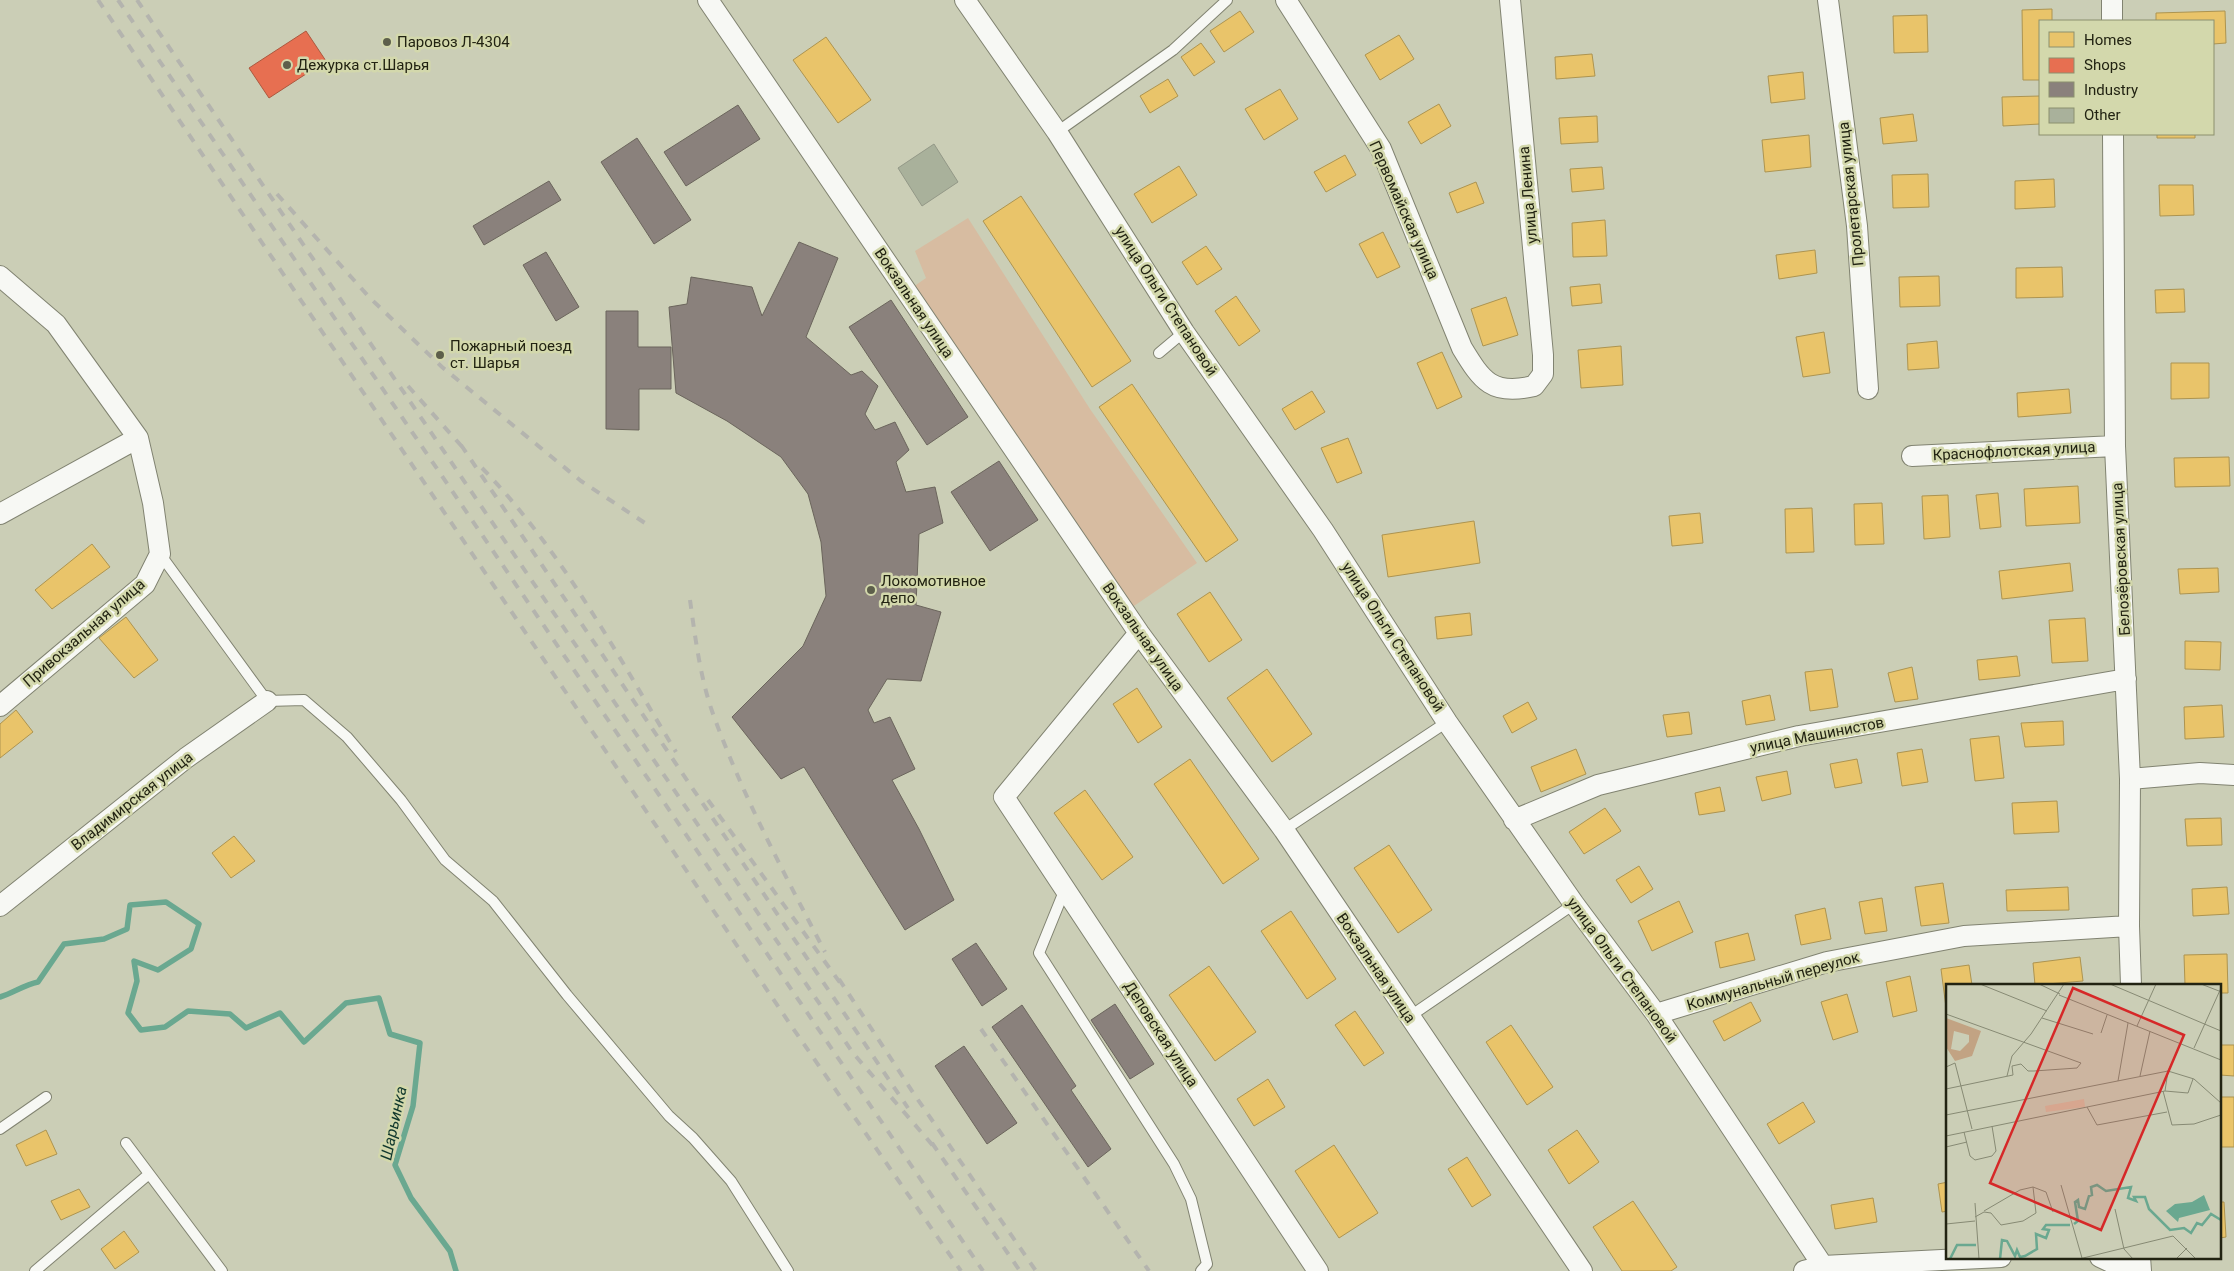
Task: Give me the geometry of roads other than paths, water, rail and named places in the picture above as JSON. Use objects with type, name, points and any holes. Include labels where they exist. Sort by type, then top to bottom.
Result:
[{"type":"street","name":"Вокзальная улица","points":[[708,0],[1139,633],[1284,830],[1582,1271]]},
{"type":"street","name":"улица Ольги Степановой","points":[[965,0],[1057,132],[1184,332],[1324,530],[1514,820],[1656,1014],[1817,1269]]},
{"type":"street","name":"Первомайская улица","points":[[1286,0],[1381,149],[1462,348],[1478,373],[1494,387],[1517,390],[1534,386]]},
{"type":"street","name":"улица Ленина","points":[[1510,0],[1543,355],[1543,374],[1534,386]]},
{"type":"street","name":"Пролетарская улица","points":[[1828,0],[1856,226],[1868,389]]},
{"type":"street","points":[[2112,0],[2112,20]]},
{"type":"street","name":"Белозёровская улица","points":[[2113,135],[2116,446],[2130,779],[2129,926],[2131,984]]},
{"type":"street","points":[[0,276],[56,324],[138,438],[154,503],[160,554]]},
{"type":"street","points":[[0,514],[138,438]]},
{"type":"street","name":"Краснофлотская улица","points":[[1912,456],[2116,446]]},
{"type":"street","name":"Привокзальная улица","points":[[0,706],[145,584],[160,554]]},
{"type":"street","name":"Деповская улица","points":[[1139,633],[1004,797],[1318,1271]]},
{"type":"street","name":"улица Машинистов","points":[[1514,820],[1598,785],[1799,736],[2126,679]]},
{"type":"street","name":"Владимирская улица","points":[[0,906],[186,758],[268,701]]},
{"type":"street","points":[[2130,779],[2200,773],[2234,775]]},
{"type":"street","name":"Коммунальный переулок","points":[[1656,1014],[1827,962],[1964,936],[2129,926]]},
{"type":"street","points":[[1817,1269],[1986,1258]]},
{"type":"street","points":[[2102,1258],[2130,1271]]},
{"type":"street","points":[[2140,1258],[2140,1271]]},
{"type":"lane","points":[[1057,132],[1173,50],[1227,0]]},
{"type":"lane","points":[[1159,353],[1184,332]]},
{"type":"lane","points":[[160,554],[268,701],[304,700],[346,737],[401,800],[445,860],[493,901],[567,995],[663,1109],[731,1181],[788,1271]]},
{"type":"lane","points":[[1284,830],[1448,722]]},
{"type":"lane","points":[[1065,889],[1039,953],[1178,1173],[1191,1199],[1207,1264],[1200,1271]]},
{"type":"lane","points":[[1409,1017],[1574,904]]},
{"type":"lane","points":[[0,1129],[46,1097]]},
{"type":"lane","points":[[126,1143],[222,1271]]},
{"type":"lane","points":[[36,1271],[149,1174]]},
{"type":"waterway","name":"Шарьинка","points":[[0,997],[38,982],[64,944],[104,939],[127,929],[130,905],[166,902],[199,924],[191,949],[158,970],[134,961],[137,981],[128,1013],[141,1030],[165,1027],[188,1011],[230,1014],[246,1028],[280,1013],[304,1042],[346,1003],[379,998],[390,1034],[420,1043],[413,1106],[395,1165],[411,1198],[450,1251],[456,1271]]},
{"type":"railway","points":[[98,0],[790,1024],[961,1271]]},
{"type":"railway","points":[[118,0],[983,1271]]},
{"type":"railway","points":[[137,0],[853,1053],[935,1148]]},
{"type":"railway","points":[[277,194],[369,297],[442,367],[581,481],[648,525]]},
{"type":"railway","points":[[408,386],[465,450]]},
{"type":"railway","points":[[461,445],[908,1108]]},
{"type":"railway","points":[[482,468],[538,533],[563,568],[610,641],[676,752]]},
{"type":"railway","points":[[690,600],[698,656],[712,711],[764,833],[825,952]]},
{"type":"railway","points":[[708,800],[841,984]]},
{"type":"railway","points":[[839,979],[914,1094],[1036,1271]]},
{"type":"railway","points":[[981,1029],[1149,1271]]},
{"type":"railway","points":[[932,1143],[1020,1271]]},
{"type":"place","name":"Паровоз Л-4304","points":[[387,42]]},
{"type":"place","name":"Дежурка ст.Шарья","points":[[287,65]]},
{"type":"place","name":"Пожарный поезд ст. Шарья","points":[[440,355]]},
{"type":"place","name":"Локомотивное депо","points":[[871,590]]}]
